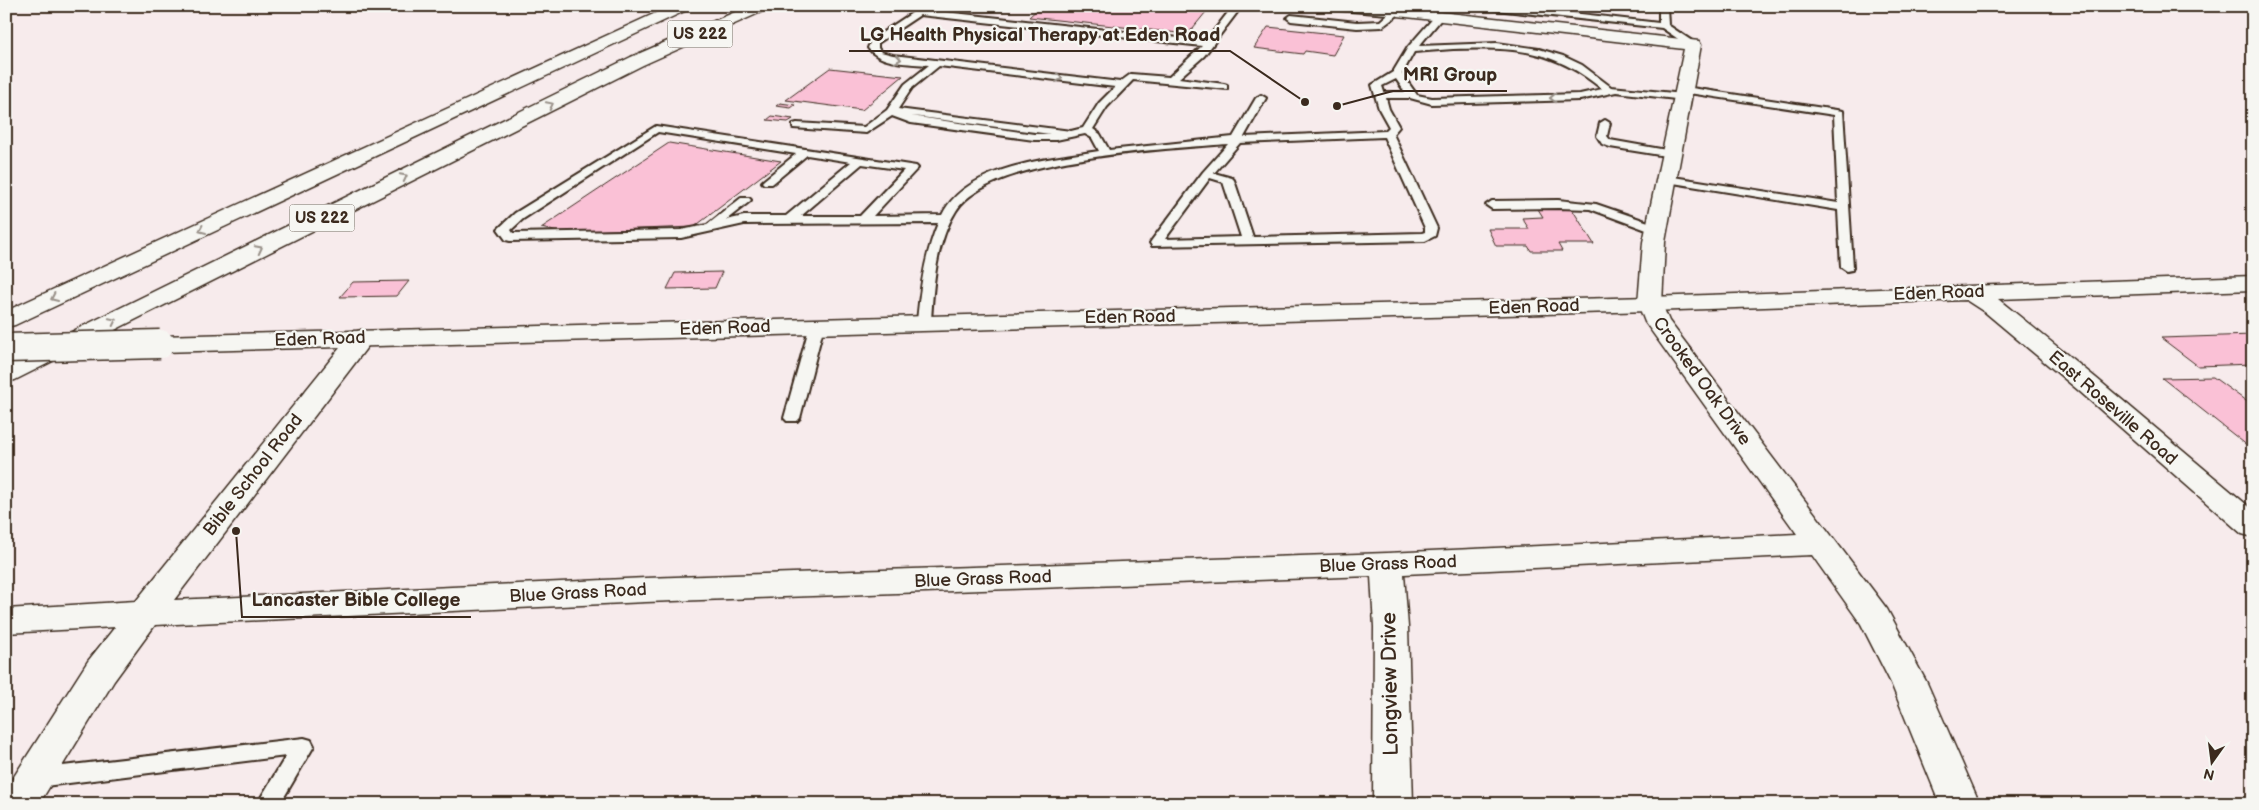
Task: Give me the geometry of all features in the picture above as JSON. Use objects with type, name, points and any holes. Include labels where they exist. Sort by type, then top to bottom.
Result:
[{"type":"main road","points":[[309,179],[669,6]]},
{"type":"main road","name":"US 222","points":[[6,320],[684,6]]},
{"type":"main road","points":[[637,61],[736,6]]},
{"type":"main road","name":"US 222","points":[[6,374],[637,61],[763,6]]},
{"type":"main road","points":[[1402,11],[1439,17],[1693,45]]},
{"type":"main road","name":"Crooked Oak Drive","points":[[1693,45],[1656,230],[1650,304],[1657,322],[1875,618],[1909,683],[1960,804]]},
{"type":"main road","name":"Eden Road","points":[[6,348],[1650,304],[2253,283]]},
{"type":"main road","name":"East Roseville Road","points":[[1970,292],[1995,308],[2087,384],[2253,527]]},
{"type":"main road","name":"Bible School Road","points":[[27,791],[101,671],[361,338]]},
{"type":"main road","name":"Blue Grass Road","points":[[6,621],[646,590],[1387,564],[1820,544]]},
{"type":"main road","name":"Longview Drive","points":[[1387,564],[1391,627],[1393,804]]},
{"type":"lane","points":[[932,6],[918,12],[874,42],[873,48],[878,54],[892,58],[1121,85]]},
{"type":"lane","points":[[1171,80],[1202,54],[1238,6]]},
{"type":"lane","points":[[1327,6],[1402,11]]},
{"type":"lane","points":[[1487,6],[1664,26],[1693,45]]},
{"type":"lane","points":[[1662,6],[1664,26]]},
{"type":"lane","points":[[1291,18],[1357,25],[1382,24],[1402,11]]},
{"type":"lane","points":[[918,12],[1209,44]]},
{"type":"lane","points":[[1378,90],[1396,74],[1411,49],[1439,17]]},
{"type":"lane","points":[[1411,49],[1466,46],[1519,48],[1550,55],[1578,67],[1610,90]]},
{"type":"lane","points":[[797,126],[864,130],[890,112],[908,86],[936,64]]},
{"type":"lane","points":[[1396,74],[1412,95]]},
{"type":"lane","points":[[1087,130],[1103,105],[1131,77],[1224,87]]},
{"type":"lane","points":[[1378,90],[1412,95],[1432,101],[1580,97],[1616,89],[1684,93],[1839,113],[1847,267]]},
{"type":"lane","points":[[924,322],[927,282],[946,219],[958,200],[983,182],[1012,171],[1106,153],[1237,140],[1388,134],[1394,127],[1384,109],[1378,90]]},
{"type":"lane","points":[[1261,98],[1237,140],[1207,174],[1156,243],[1425,237],[1431,233],[1432,228],[1388,134]]},
{"type":"lane","points":[[890,112],[1068,133],[1087,130],[1096,136],[1106,153]]},
{"type":"lane","points":[[1605,123],[1602,136],[1606,142],[1614,145],[1672,154]]},
{"type":"lane","points":[[864,218],[912,168],[656,128],[519,216],[504,229],[510,237],[682,234],[744,220],[946,219]]},
{"type":"lane","points":[[768,182],[806,152]]},
{"type":"lane","points":[[790,219],[860,160]]},
{"type":"lane","points":[[1207,174],[1228,180],[1248,241]]},
{"type":"lane","points":[[1667,179],[1844,208]]},
{"type":"lane","points":[[710,228],[745,200]]},
{"type":"lane","points":[[1492,205],[1558,204],[1592,206],[1656,230]]},
{"type":"lane","points":[[792,418],[817,325]]},
{"type":"lane","points":[[27,791],[304,746],[268,804]]},
{"type":"building","points":[[1041,6],[1210,7],[1188,34],[1029,17]]},
{"type":"building","points":[[1575,6],[1614,6],[1614,10]]},
{"type":"building","points":[[1268,27],[1344,35],[1333,55],[1305,51],[1303,54],[1254,48]]},
{"type":"building","points":[[830,68],[903,76],[862,110],[786,100]]},
{"type":"building","points":[[780,103],[795,105],[791,108],[776,106]]},
{"type":"building","points":[[772,116],[793,119],[788,122],[767,120]]},
{"type":"building","points":[[669,143],[781,161],[694,227],[559,232],[541,228]]},
{"type":"building","points":[[1538,209],[1572,209],[1594,244],[1558,244],[1562,251],[1531,251],[1528,246],[1496,246],[1488,229],[1529,229],[1522,218],[1543,217]]},
{"type":"building","points":[[722,272],[715,288],[667,289],[675,273]]},
{"type":"building","points":[[409,281],[397,296],[340,297],[353,282]]},
{"type":"building","points":[[2253,335],[2253,364],[2198,366],[2161,338]]},
{"type":"building","points":[[2213,377],[2253,406],[2253,450],[2162,378]]},
{"type":"place","name":"LG Health Physical Therapy at Eden Road","points":[[1305,102]]},
{"type":"place","name":"MRI Group","points":[[1337,106]]},
{"type":"place","name":"Lancaster Bible College","points":[[236,531]]}]
